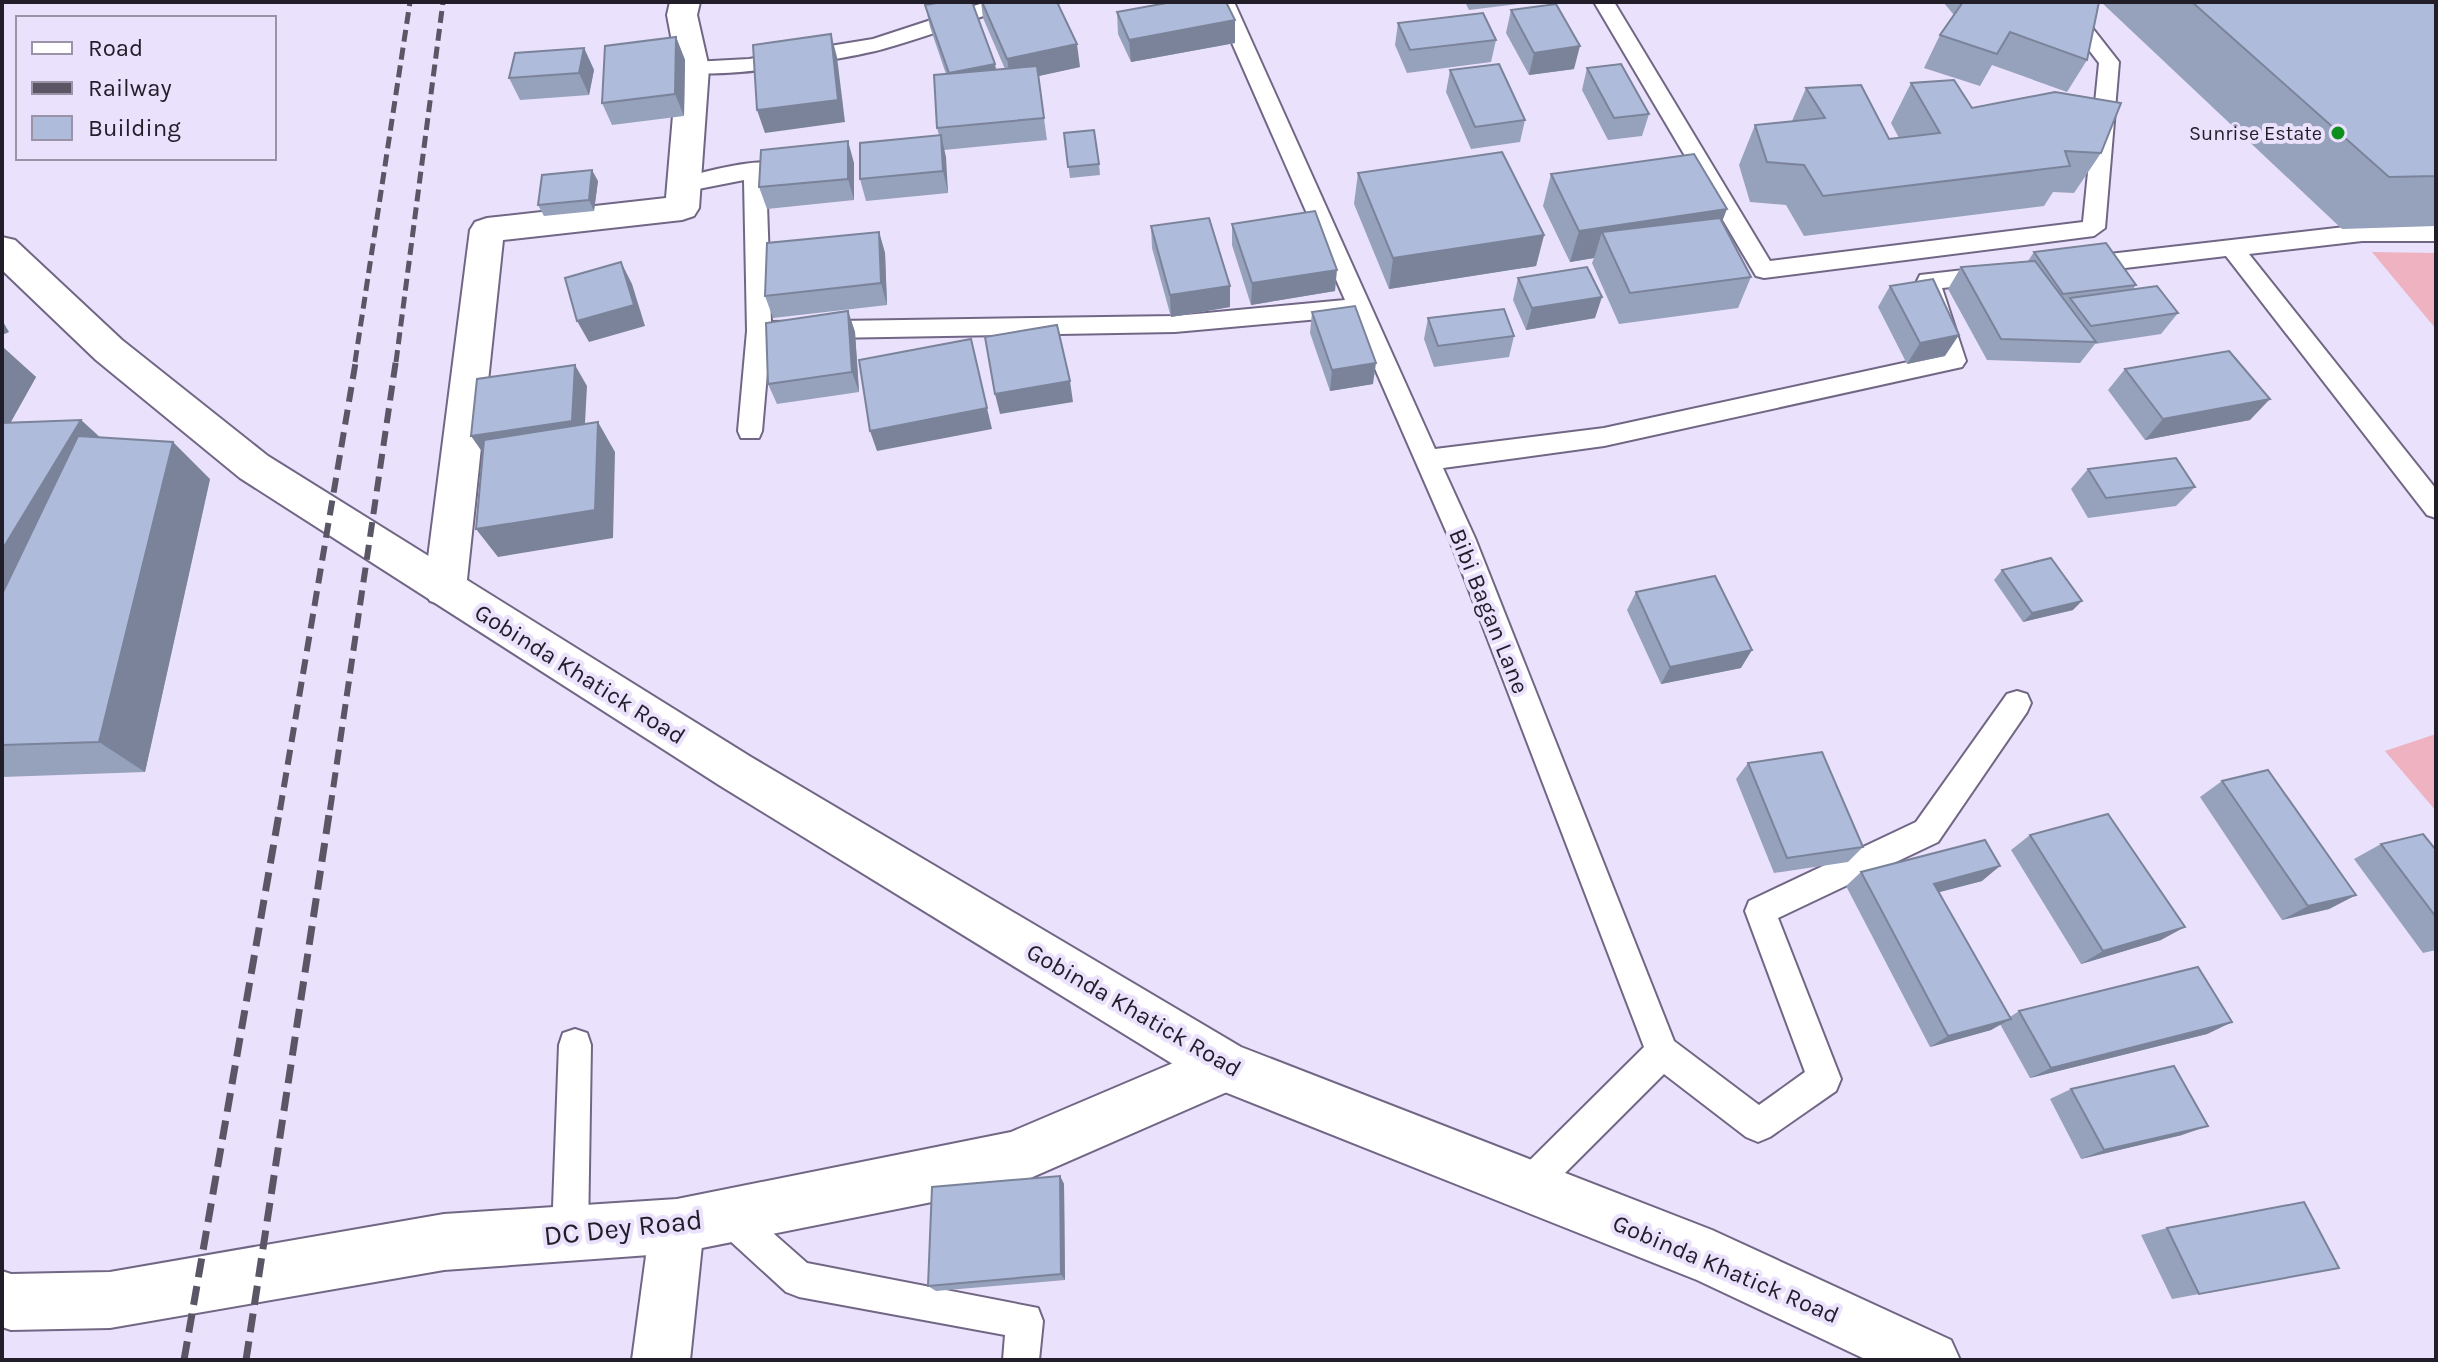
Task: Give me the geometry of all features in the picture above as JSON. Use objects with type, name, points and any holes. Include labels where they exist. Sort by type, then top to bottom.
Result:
[{"type":"main road","points":[[445,589],[487,230],[682,208],[693,68],[682,15],[685,2]]},
{"type":"main road","name":"Gobinda Khatick Road","points":[[2,249],[109,350],[254,467],[735,771],[1225,1067],[1712,1258],[1931,1360]]},
{"type":"main road","name":"DC Dey Road","points":[[2,1299],[11,1302],[110,1300],[444,1242],[702,1221],[1012,1159],[1225,1067]]},
{"type":"main road","points":[[661,1360],[702,1221]]},
{"type":"lane","points":[[693,68],[749,65],[876,45],[1005,2]]},
{"type":"lane","name":"Bibi Bagan Lane","points":[[1224,2],[1462,538],[1662,1052]]},
{"type":"lane","points":[[1604,2],[1764,270],[2094,228],[2109,62],[2062,2]]},
{"type":"lane","points":[[683,185],[755,168],[787,166]]},
{"type":"lane","points":[[750,431],[759,331],[755,168]]},
{"type":"lane","points":[[2061,267],[2362,233],[2436,233]]},
{"type":"lane","points":[[2231,247],[2436,508]]},
{"type":"lane","points":[[1427,460],[1604,437],[1954,361],[1928,281],[2016,272]]},
{"type":"lane","points":[[759,331],[1175,324],[1360,307]]},
{"type":"lane","points":[[1528,1186],[1662,1052],[1758,1125],[1824,1079],[1760,911],[1927,832],[2017,703]]},
{"type":"lane","points":[[570,1234],[575,1045]]},
{"type":"lane","points":[[702,1221],[799,1279],[1025,1321],[1021,1360]]},
{"type":"shaded area","points":[[2372,252],[2436,253],[2436,329]]},
{"type":"shaded area","points":[[2436,734],[2436,811],[2385,751]]},
{"type":"building","points":[[972,2],[995,64],[949,73],[925,5]]},
{"type":"building","points":[[982,2],[1057,2],[1077,44],[1007,59]]},
{"type":"building","points":[[1172,2],[1226,2],[1235,20],[1129,40],[1117,12]]},
{"type":"building","points":[[1963,2],[2099,2],[2087,60],[2010,32],[1997,54],[1940,35]]},
{"type":"building","points":[[2192,2],[2436,2],[2436,176],[2389,177]]},
{"type":"building","points":[[1556,4],[1580,46],[1534,53],[1511,10]]},
{"type":"building","points":[[1483,13],[1496,40],[1410,50],[1398,23]]},
{"type":"building","points":[[831,34],[838,100],[757,110],[753,45]]},
{"type":"building","points":[[676,37],[675,94],[602,103],[605,46]]},
{"type":"building","points":[[584,48],[579,73],[509,78],[515,53]]},
{"type":"building","points":[[1499,64],[1525,120],[1475,127],[1450,70]]},
{"type":"building","points":[[1621,64],[1649,114],[1614,118],[1587,68]]},
{"type":"building","points":[[1037,66],[1044,118],[937,128],[934,75]]},
{"type":"building","points":[[1954,80],[1972,108],[2055,92],[2121,103],[2101,153],[2065,151],[2070,166],[1823,196],[1804,165],[1767,162],[1755,125],[1825,118],[1806,88],[1861,85],[1889,139],[1940,133],[1911,83]]},
{"type":"building","points":[[1094,130],[1099,164],[1068,167],[1064,133]]},
{"type":"building","points":[[941,135],[943,171],[860,179],[860,143]]},
{"type":"building","points":[[848,141],[848,179],[759,187],[761,150]]},
{"type":"building","points":[[1502,152],[1544,235],[1393,258],[1358,173]]},
{"type":"building","points":[[1694,154],[1727,209],[1579,231],[1551,174]]},
{"type":"building","points":[[592,170],[589,200],[538,205],[542,175]]},
{"type":"building","points":[[1315,211],[1337,270],[1252,283],[1232,224]]},
{"type":"building","points":[[1209,218],[1230,286],[1170,295],[1151,226]]},
{"type":"building","points":[[1720,218],[1751,277],[1630,293],[1602,232]]},
{"type":"building","points":[[879,232],[881,283],[765,296],[767,243]]},
{"type":"building","points":[[2106,243],[2136,285],[2063,294],[2034,252]]},
{"type":"building","points":[[2035,261],[2096,342],[2001,339],[1961,267]]},
{"type":"building","points":[[621,262],[634,305],[577,321],[565,278]]},
{"type":"building","points":[[1587,267],[1602,297],[1532,308],[1518,278]]},
{"type":"building","points":[[1933,279],[1959,335],[1920,343],[1890,286]]},
{"type":"building","points":[[2157,286],[2178,313],[2091,326],[2070,298]]},
{"type":"building","points":[[1355,306],[1376,363],[1332,370],[1312,312]]},
{"type":"building","points":[[1504,309],[1514,336],[1438,346],[1428,318]]},
{"type":"building","points":[[848,311],[852,372],[768,384],[766,323]]},
{"type":"building","points":[[1057,325],[1070,381],[995,394],[985,337]]},
{"type":"building","points":[[971,339],[987,408],[870,431],[859,360]]},
{"type":"building","points":[[2229,351],[2270,399],[2163,419],[2125,369]]},
{"type":"building","points":[[575,365],[572,421],[471,436],[477,379]]},
{"type":"building","points":[[81,420],[2,550],[2,423]]},
{"type":"building","points":[[598,422],[595,510],[476,529],[484,440]]},
{"type":"building","points":[[78,436],[173,442],[99,742],[2,745],[2,594]]},
{"type":"building","points":[[2176,458],[2195,487],[2106,498],[2088,469]]},
{"type":"building","points":[[2051,558],[2082,601],[2032,613],[2002,570]]},
{"type":"building","points":[[1715,576],[1752,650],[1670,667],[1636,592]]},
{"type":"building","points":[[1822,752],[1863,847],[1787,858],[1748,763]]},
{"type":"building","points":[[2268,770],[2356,895],[2308,906],[2222,781]]},
{"type":"building","points":[[2108,814],[2185,927],[2103,951],[2030,835]]},
{"type":"building","points":[[2423,834],[2436,850],[2436,917],[2381,844]]},
{"type":"building","points":[[1985,840],[2000,866],[1934,884],[2011,1019],[1948,1036],[1861,872]]},
{"type":"building","points":[[2198,967],[2232,1022],[2051,1068],[2019,1011]]},
{"type":"building","points":[[2174,1066],[2208,1126],[2104,1150],[2071,1089]]},
{"type":"building","points":[[1060,1176],[1061,1274],[928,1286],[932,1187]]},
{"type":"building","points":[[2304,1202],[2339,1268],[2199,1294],[2167,1228]]},
{"type":"railway","points":[[355,362],[410,2]]},
{"type":"railway","points":[[396,362],[443,2]]},
{"type":"railway","points":[[280,810],[356,360]]},
{"type":"railway","points":[[330,810],[396,360]]},
{"type":"railway","points":[[184,1360],[280,808]]},
{"type":"railway","points":[[246,1360],[330,808]]},
{"type":"place","name":"Sunrise Estate","points":[[2338,133]]}]
